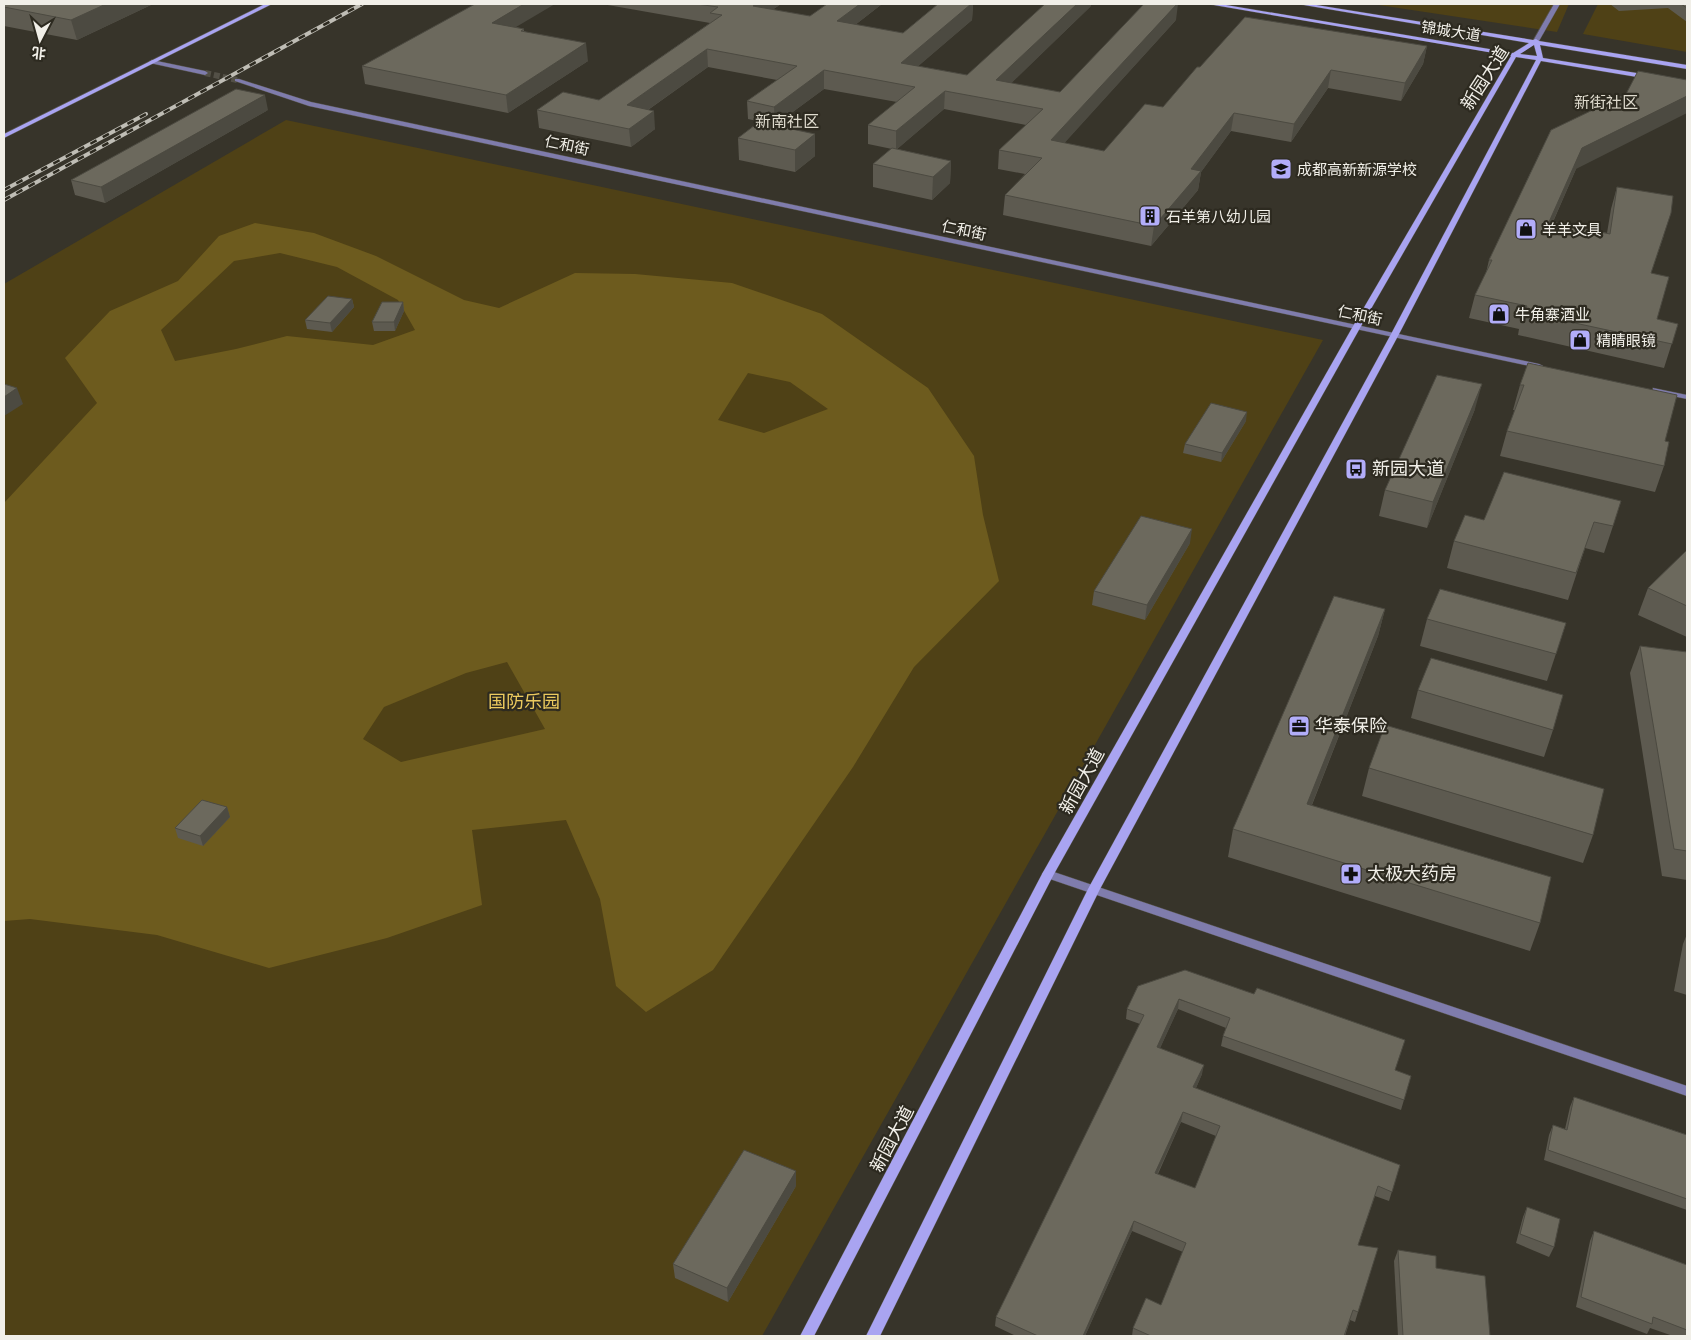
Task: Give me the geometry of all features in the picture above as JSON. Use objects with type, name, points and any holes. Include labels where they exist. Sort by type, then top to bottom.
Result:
[{"type":"street","points":[[4,136],[269,4]]},
{"type":"street","name":"锦城大道","points":[[1211,4],[1658,78]]},
{"type":"street","name":"锦城大道","points":[[1301,4],[1687,67]]},
{"type":"street","points":[[1536,41],[1557,4]]},
{"type":"street","name":"新园大道","points":[[807,1336],[1048,874],[1356,328],[1515,54],[1536,41],[1540,58],[1394,336],[1094,889],[873,1336]]},
{"type":"street","points":[[152,62],[204,73]]},
{"type":"street","name":"仁和街","points":[[237,80],[309,104],[1550,368]]},
{"type":"street","points":[[1648,389],[1687,397]]},
{"type":"street","points":[[1048,874],[1687,1091]]},
{"type":"green space","points":[[1372,4],[1569,4],[1557,32]]},
{"type":"green space","points":[[1598,4],[1687,4],[1687,52],[1583,34]]},
{"type":"green space","name":"国防乐园","points":[[286,120],[1323,340],[762,1336],[4,1336],[4,284]]},
{"type":"shaded area","points":[[255,223],[314,233],[376,256],[464,300],[499,308],[575,273],[635,274],[732,283],[822,314],[928,388],[974,456],[983,515],[999,581],[914,667],[853,767],[713,970],[646,1012],[616,986],[600,899],[566,820],[472,830],[482,905],[387,938],[269,968],[157,935],[30,919],[4,921],[4,503],[97,403],[65,358],[110,311],[178,281],[219,236]],"holes":[[[280,253],[337,267],[398,300],[415,330],[373,345],[287,336],[236,349],[175,361],[161,330],[234,261]],[[748,373],[790,382],[828,409],[764,433],[718,420]],[[507,662],[545,729],[401,762],[363,739],[384,707],[466,673]]]},
{"type":"building","points":[[4,4],[106,4],[71,20],[4,7]]},
{"type":"building","points":[[475,4],[524,4],[492,23],[524,29],[521,31],[586,43],[506,95],[362,66]]},
{"type":"building","points":[[697,4],[756,4],[753,6],[810,16],[827,4],[860,4],[837,21],[903,33],[938,4],[971,4],[901,63],[967,75],[1045,4],[1077,4],[996,80],[1060,92],[1144,4],[1177,4],[1051,140],[1104,151],[1145,104],[1163,107],[1197,67],[1200,67],[1245,17],[1427,46],[1405,83],[1331,70],[1294,124],[1234,113],[1191,169],[1201,171],[1154,226],[1005,195],[1042,158],[999,150],[1043,109],[945,91],[896,131],[868,125],[915,87],[824,70],[774,107],[747,101],[797,66],[707,49],[627,105],[654,111],[629,129],[537,110],[563,92],[599,100],[722,15],[710,13],[718,7]]},
{"type":"building","points":[[1638,71],[1687,80],[1687,96],[1582,148],[1549,222],[1610,234],[1617,187],[1673,196],[1671,213],[1651,273],[1669,277],[1657,319],[1678,324],[1672,344],[1524,312],[1527,306],[1475,295],[1492,260],[1489,260],[1551,130],[1626,94]]},
{"type":"building","points":[[236,89],[265,95],[101,187],[71,180]]},
{"type":"building","points":[[759,122],[815,134],[795,150],[738,138]]},
{"type":"building","points":[[892,148],[951,161],[933,177],[873,164]]},
{"type":"building","points":[[328,296],[352,299],[330,323],[305,320]]},
{"type":"building","points":[[382,302],[403,302],[394,322],[372,322]]},
{"type":"building","points":[[1528,363],[1677,395],[1665,441],[1669,442],[1664,466],[1507,431],[1524,385],[1520,385]]},
{"type":"building","points":[[1437,375],[1482,384],[1433,502],[1385,490]]},
{"type":"building","points":[[4,384],[17,388],[4,397]]},
{"type":"building","points":[[1211,403],[1247,412],[1222,453],[1185,444]]},
{"type":"building","points":[[1504,472],[1621,501],[1613,526],[1594,522],[1576,573],[1454,541],[1465,515],[1484,520]]},
{"type":"building","points":[[1141,516],[1192,529],[1147,605],[1094,591]]},
{"type":"building","points":[[1687,550],[1687,606],[1648,588]]},
{"type":"building","points":[[1440,589],[1566,623],[1556,654],[1427,619]]},
{"type":"building","points":[[1334,596],[1385,609],[1307,804],[1551,877],[1540,923],[1233,829]]},
{"type":"building","points":[[1640,646],[1687,652],[1687,851],[1674,849]]},
{"type":"building","points":[[1431,658],[1563,695],[1553,730],[1418,690]]},
{"type":"building","points":[[1385,725],[1604,789],[1593,835],[1369,768]]},
{"type":"building","points":[[202,800],[227,807],[200,836],[175,828]]},
{"type":"building","points":[[1185,970],[1254,994],[1257,988],[1405,1040],[1395,1070],[1411,1076],[1404,1100],[1223,1036],[1230,1018],[1179,999],[1157,1047],[1204,1065],[1193,1087],[1400,1165],[1392,1192],[1378,1186],[1358,1245],[1378,1248],[1358,1312],[1353,1310],[1344,1336],[1151,1336],[1133,1328],[1146,1298],[1161,1305],[1186,1243],[1134,1221],[1083,1336],[1038,1336],[996,1317],[1144,1015],[1127,1009],[1138,986]],"holes":[[[1183,1112],[1220,1126],[1195,1188],[1155,1173]]]},
{"type":"building","points":[[1574,1097],[1687,1135],[1687,1199],[1548,1150],[1553,1125],[1567,1130]]},
{"type":"building","points":[[744,1150],[796,1171],[727,1288],[673,1264]]},
{"type":"building","points":[[1527,1207],[1560,1219],[1554,1247],[1520,1234]]},
{"type":"building","points":[[1594,1231],[1687,1265],[1687,1330],[1653,1317],[1652,1324],[1581,1297]]},
{"type":"building","points":[[1398,1250],[1436,1256],[1436,1268],[1485,1276],[1490,1336],[1403,1336]]},
{"type":"tunnel","points":[[205,73],[237,80]]},
{"type":"railway","points":[[4,200],[362,4]]},
{"type":"railway","points":[[4,190],[146,114]]},
{"type":"place","name":"成都高新新源学校","points":[[1281,169]]},
{"type":"place","name":"石羊第八幼儿园","points":[[1150,216]]},
{"type":"place","name":"羊羊文具","points":[[1526,229]]},
{"type":"place","name":"牛角寨酒业","points":[[1499,314]]},
{"type":"place","name":"精睛眼镜","points":[[1580,340]]},
{"type":"place","name":"新园大道","points":[[1356,469]]},
{"type":"place","name":"华泰保险","points":[[1299,726]]},
{"type":"place","name":"太极大药房","points":[[1351,874]]},
{"type":"district","name":"新街社区","points":[[1606,102]]},
{"type":"district","name":"新南社区","points":[[787,121]]}]
